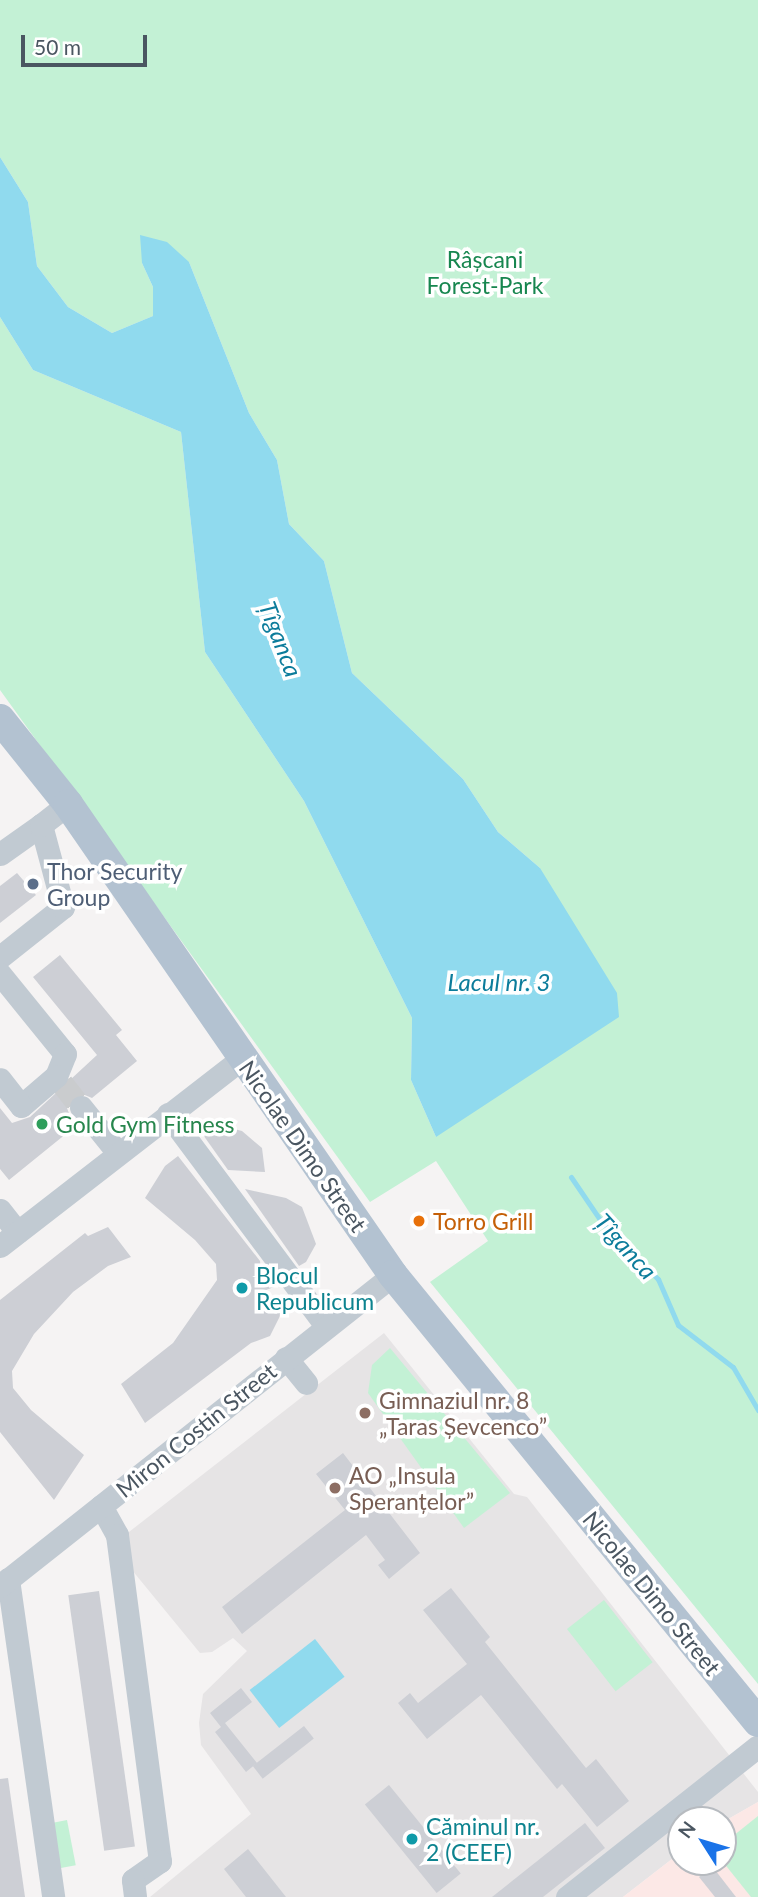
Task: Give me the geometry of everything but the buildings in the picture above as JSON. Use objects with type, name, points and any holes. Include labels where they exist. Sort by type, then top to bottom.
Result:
[{"type":"main road","name":"Nicolae Dimo Street","points":[[0,719],[68,804],[241,1059],[393,1275],[758,1722]]},
{"type":"street","points":[[0,854],[68,804]]},
{"type":"street","points":[[0,957],[62,907],[41,825]]},
{"type":"street","points":[[0,974],[65,1054],[59,1079],[22,1106],[0,1079]]},
{"type":"street","points":[[0,1210],[9,1239],[241,1059]]},
{"type":"street","points":[[81,1107],[118,1153]]},
{"type":"street","points":[[168,1114],[327,1326]]},
{"type":"street","name":"Miron Costin Street","points":[[4,1582],[393,1275]]},
{"type":"street","points":[[286,1358],[306,1383]]},
{"type":"street","points":[[102,1506],[117,1535],[160,1861],[133,1880],[135,1897]]},
{"type":"street","points":[[4,1582],[53,1897]]},
{"type":"street","points":[[567,1897],[758,1746]]},
{"type":"shaded area","points":[[384,1333],[514,1494],[527,1497],[758,1792],[758,1802],[737,1814],[737,1806],[667,1806],[667,1863],[623,1897],[150,1897],[251,1814],[201,1745],[199,1723],[203,1694],[247,1651],[233,1638],[212,1652],[200,1653],[127,1564],[120,1539]]},
{"type":"shaded area","points":[[758,1802],[758,1897],[623,1897],[667,1863],[667,1876],[737,1876],[737,1814]]},
{"type":"green space","name":"Râșcani Forest-Park","points":[[0,0],[758,0],[758,1684],[430,1282],[488,1241],[436,1161],[370,1202],[0,690],[0,317],[33,370],[181,432],[205,652],[304,801],[412,1018],[411,1080],[436,1137],[540,868],[498,832],[463,779],[352,673],[324,561],[289,524],[277,460],[249,413],[189,262],[142,263],[153,287],[153,316],[112,333],[68,307],[37,266],[28,202],[0,157]]},
{"type":"green space","points":[[390,1348],[510,1493],[464,1528],[368,1393],[372,1365]]},
{"type":"green space","points":[[604,1600],[653,1662],[616,1691],[567,1629]]},
{"type":"green space","points":[[758,1816],[758,1897],[751,1897],[734,1876],[737,1876],[737,1833]]},
{"type":"green space","points":[[67,1820],[76,1865],[58,1869],[49,1823]]},
{"type":"water","name":"Lacul nr. 3","points":[[0,157],[28,202],[37,266],[68,307],[112,333],[153,316],[153,287],[142,263],[140,235],[167,242],[189,262],[249,413],[277,460],[289,524],[324,561],[352,673],[463,779],[498,832],[540,868],[617,993],[619,1017],[436,1137],[411,1080],[412,1018],[304,801],[205,652],[181,432],[33,370],[0,317]]},
{"type":"water","points":[[315,1639],[345,1677],[279,1728],[250,1690]]},
{"type":"waterway","name":"Țîganca","points":[[571,1177],[603,1224],[658,1279],[678,1325],[733,1367],[758,1410]]},
{"type":"tunnel","points":[[62,1083],[81,1107]]},
{"type":"place","name":"Thor Security Group","points":[[33,884]]},
{"type":"place","name":"Gold Gym Fitness","points":[[42,1124]]},
{"type":"place","name":"Torro Grill","points":[[419,1221]]},
{"type":"place","name":"Blocul Republicum","points":[[242,1288]]},
{"type":"place","name":"Gimnaziul nr. 8 „Taras Șevcenco”","points":[[365,1413]]},
{"type":"place","name":"AO „Insula Speranțelor”","points":[[335,1488]]},
{"type":"place","name":"Căminul nr. 2 (CEEF)","points":[[412,1839]]}]
